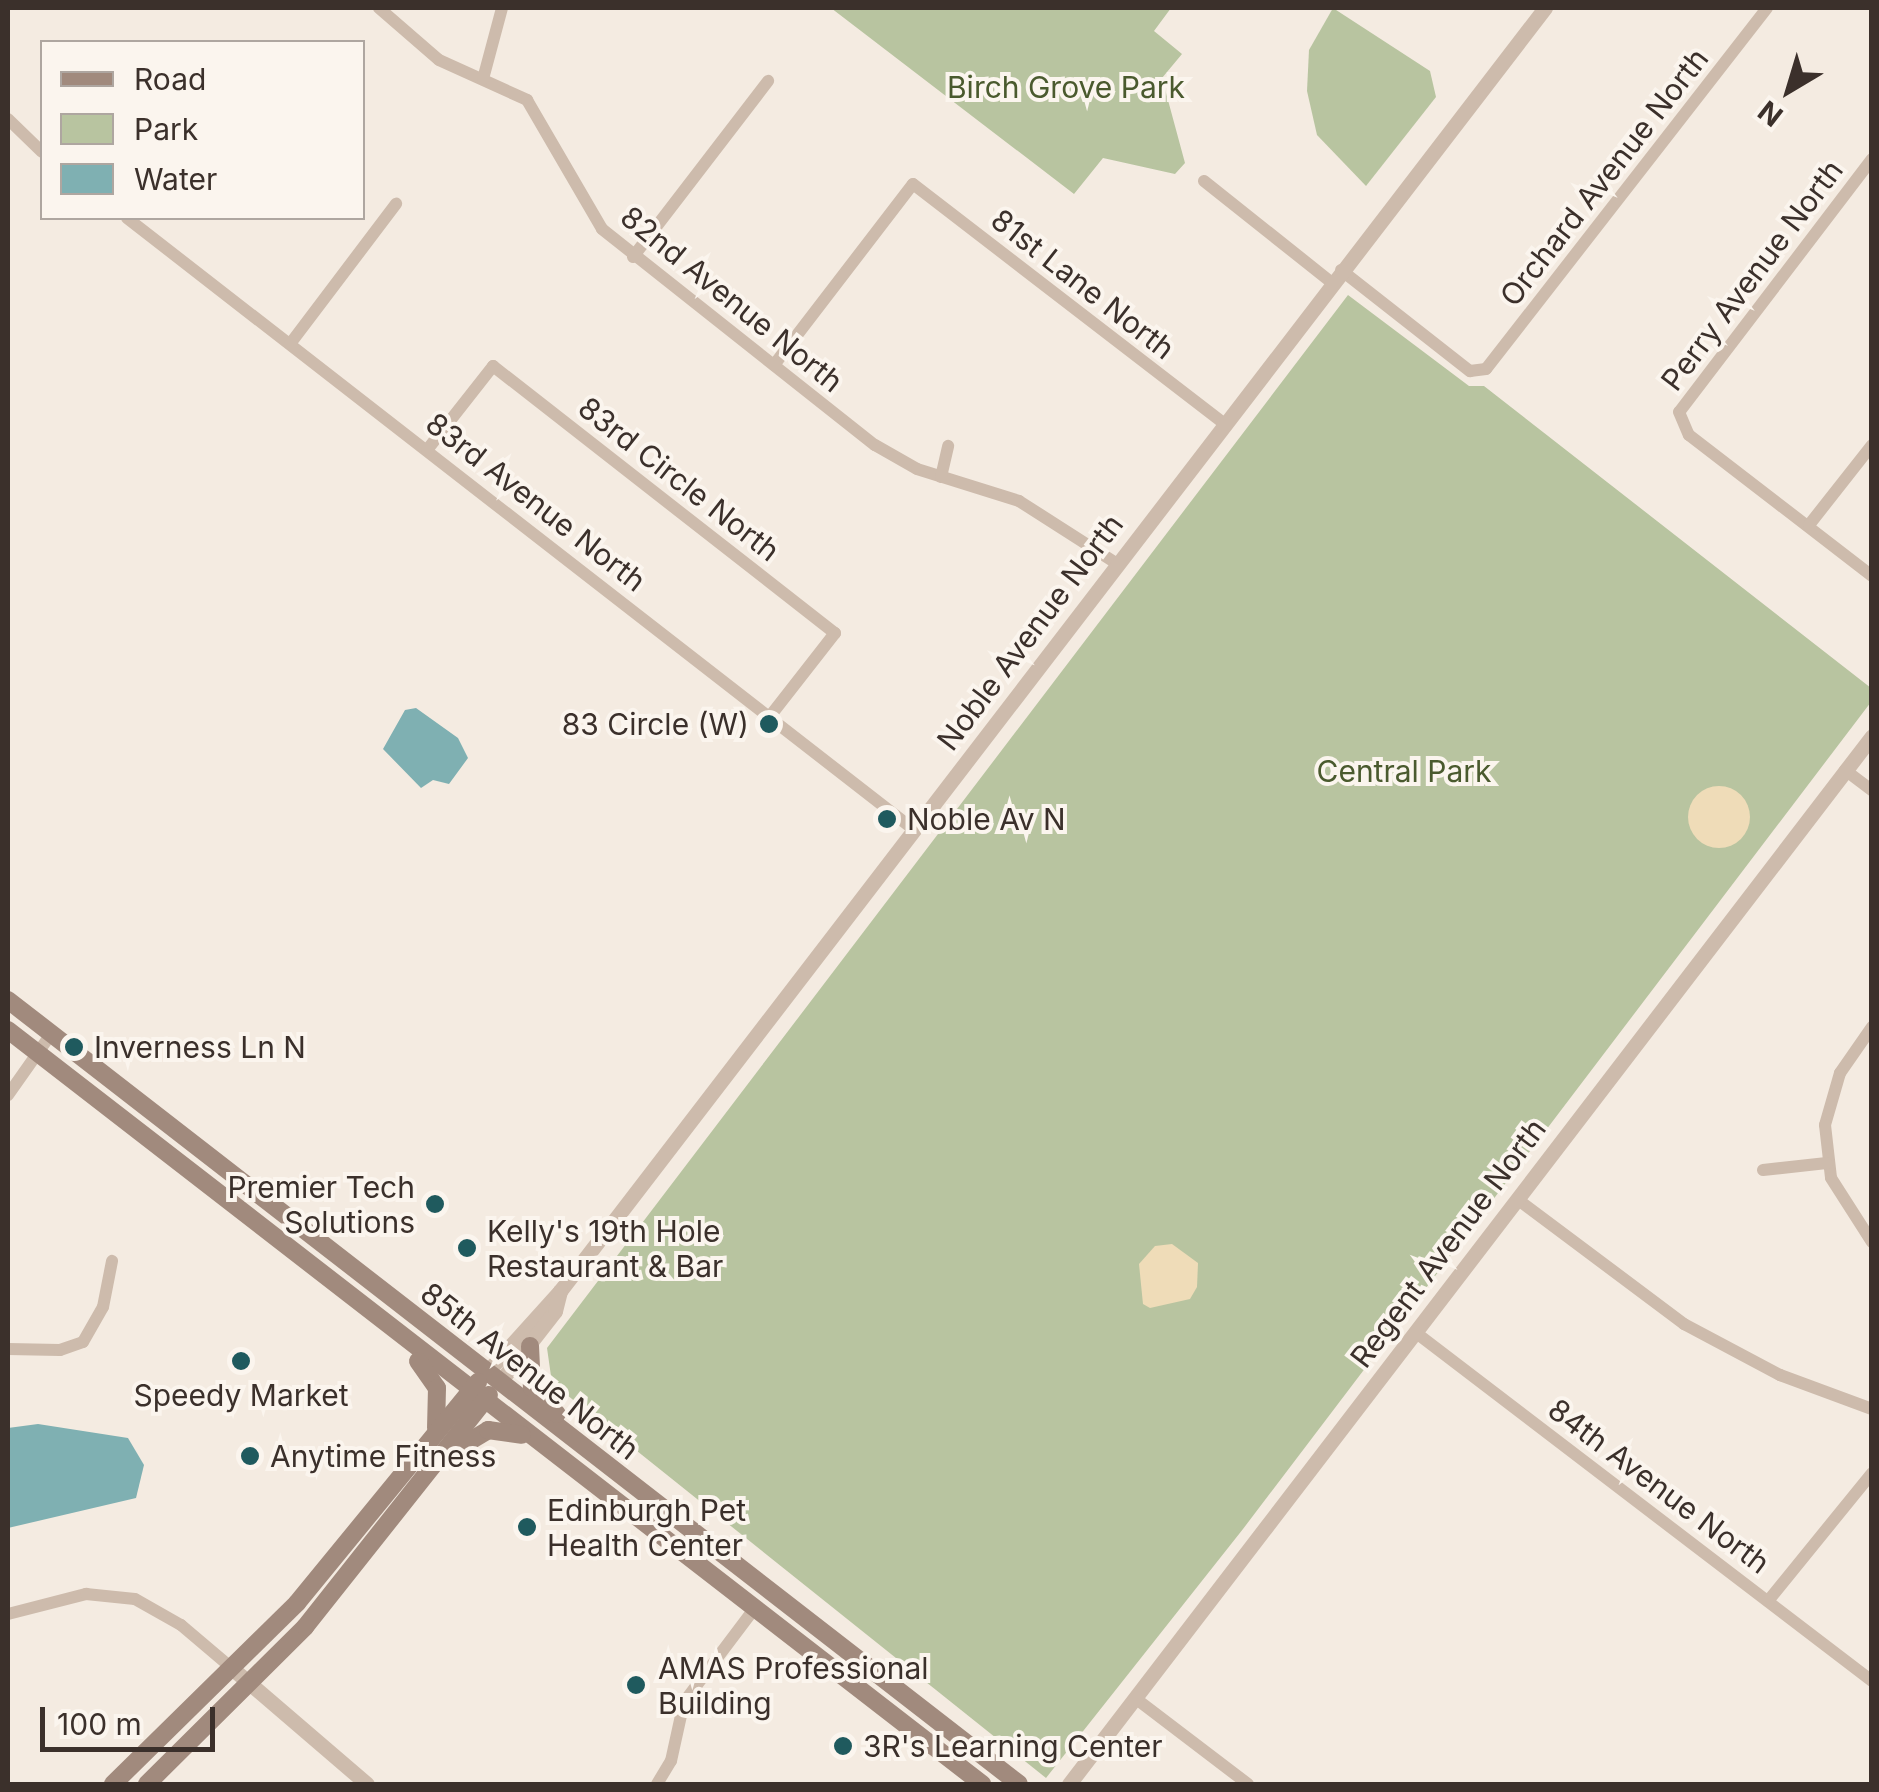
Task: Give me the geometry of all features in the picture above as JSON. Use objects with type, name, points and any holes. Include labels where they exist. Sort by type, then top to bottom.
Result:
[{"type":"main road","name":"85th Avenue North","points":[[8,1000],[1019,1784]]},
{"type":"main road","name":"85th Avenue North","points":[[8,1030],[982,1784]]},
{"type":"main road","points":[[314,1268],[332,1294],[429,1371],[440,1401],[435,1433]]},
{"type":"main road","points":[[530,1346],[529,1377],[540,1398],[655,1491],[664,1510]]},
{"type":"main road","points":[[146,1784],[250,1686],[413,1492],[493,1378]]},
{"type":"main road","points":[[113,1784],[234,1670],[435,1433],[478,1396]]},
{"type":"main road","points":[[413,1492],[478,1433],[506,1430],[542,1445]]},
{"type":"street","name":"82nd Avenue North","points":[[379,8],[430,54],[510,90],[541,114],[585,209],[634,256],[895,458],[1019,501],[1116,563]]},
{"type":"street","points":[[483,78],[502,8]]},
{"type":"street","name":"Noble Avenue North","points":[[493,1378],[1545,8]]},
{"type":"street","name":"Orchard Avenue North","points":[[1336,276],[1478,372],[1492,363],[1767,8]]},
{"type":"street","points":[[634,256],[768,81]]},
{"type":"street","points":[[8,119],[40,150]]},
{"type":"street","name":"Perry Avenue North","points":[[1809,526],[1680,423],[1684,401],[1872,158]]},
{"type":"street","points":[[1204,181],[1336,276]]},
{"type":"street","name":"81st Lane North","points":[[774,365],[912,184],[1224,423]]},
{"type":"street","points":[[290,344],[396,204]]},
{"type":"street","name":"83rd Avenue North","points":[[130,220],[771,715],[913,830]]},
{"type":"street","points":[[143,230],[150,220]]},
{"type":"street","name":"83rd Circle North","points":[[427,450],[493,366],[836,633],[771,715]]},
{"type":"street","points":[[1872,445],[1809,526],[1872,576]]},
{"type":"street","points":[[942,477],[948,446]]},
{"type":"street","name":"Regent Avenue North","points":[[1069,1784],[1872,736]]},
{"type":"street","points":[[1845,770],[1872,790]]},
{"type":"street","points":[[1872,1027],[1830,1098],[1826,1163],[1842,1202],[1872,1242]]},
{"type":"street","points":[[8,1095],[51,1034]]},
{"type":"street","points":[[1763,1170],[1826,1163]]},
{"type":"street","points":[[1516,1199],[1684,1324],[1780,1375],[1872,1409]]},
{"type":"street","points":[[8,1349],[60,1350],[83,1342],[103,1307],[112,1261]]},
{"type":"street","name":"Noble Avenue North","points":[[493,1378],[530,1346],[555,1312],[560,1291]]},
{"type":"street","name":"84th Avenue North","points":[[1416,1332],[1872,1681]]},
{"type":"street","points":[[1768,1601],[1872,1473]]},
{"type":"street","points":[[8,1614],[86,1594],[136,1599],[181,1626],[367,1784]]},
{"type":"street","points":[[657,1784],[671,1760],[684,1702],[754,1609]]},
{"type":"street","points":[[1135,1698],[1248,1784]]},
{"type":"green space","name":"Birch Grove Park","points":[[831,8],[1171,8],[1154,31],[1182,54],[1162,78],[1185,163],[1175,174],[1103,158],[1074,194]]},
{"type":"green space","points":[[1333,8],[1430,71],[1436,97],[1366,186],[1317,135],[1307,91],[1309,50]]},
{"type":"green space","name":"Central Park","points":[[1348,295],[1469,386],[1484,386],[1871,688],[1871,702],[1243,1529],[1046,1778],[552,1383],[547,1348]]},
{"type":"sand","points":[[1719,786],[1741,795],[1750,817],[1741,839],[1719,848],[1697,839],[1688,817],[1697,795]]},
{"type":"sand","points":[[1172,1244],[1198,1263],[1197,1287],[1190,1299],[1150,1308],[1143,1304],[1139,1264],[1155,1246]]},
{"type":"water","points":[[416,708],[458,738],[468,758],[449,784],[433,780],[421,788],[383,749],[405,710]]},
{"type":"water","points":[[38,1424],[128,1438],[144,1465],[136,1498],[8,1528],[8,1428]]},
{"type":"place","name":"83 Circle (W)","points":[[769,724]]},
{"type":"place","name":"Noble Av N","points":[[887,819]]},
{"type":"place","name":"Inverness Ln N","points":[[74,1047]]},
{"type":"place","name":"Premier Tech Solutions","points":[[435,1204]]},
{"type":"place","name":"Kelly's 19th Hole Restaurant & Bar","points":[[467,1248]]},
{"type":"place","name":"Speedy Market","points":[[241,1361]]},
{"type":"place","name":"Anytime Fitness","points":[[250,1456]]},
{"type":"place","name":"Edinburgh Pet Health Center","points":[[527,1527]]},
{"type":"place","name":"AMAS Professional Building","points":[[636,1685]]},
{"type":"place","name":"3R's Learning Center","points":[[843,1746]]}]
